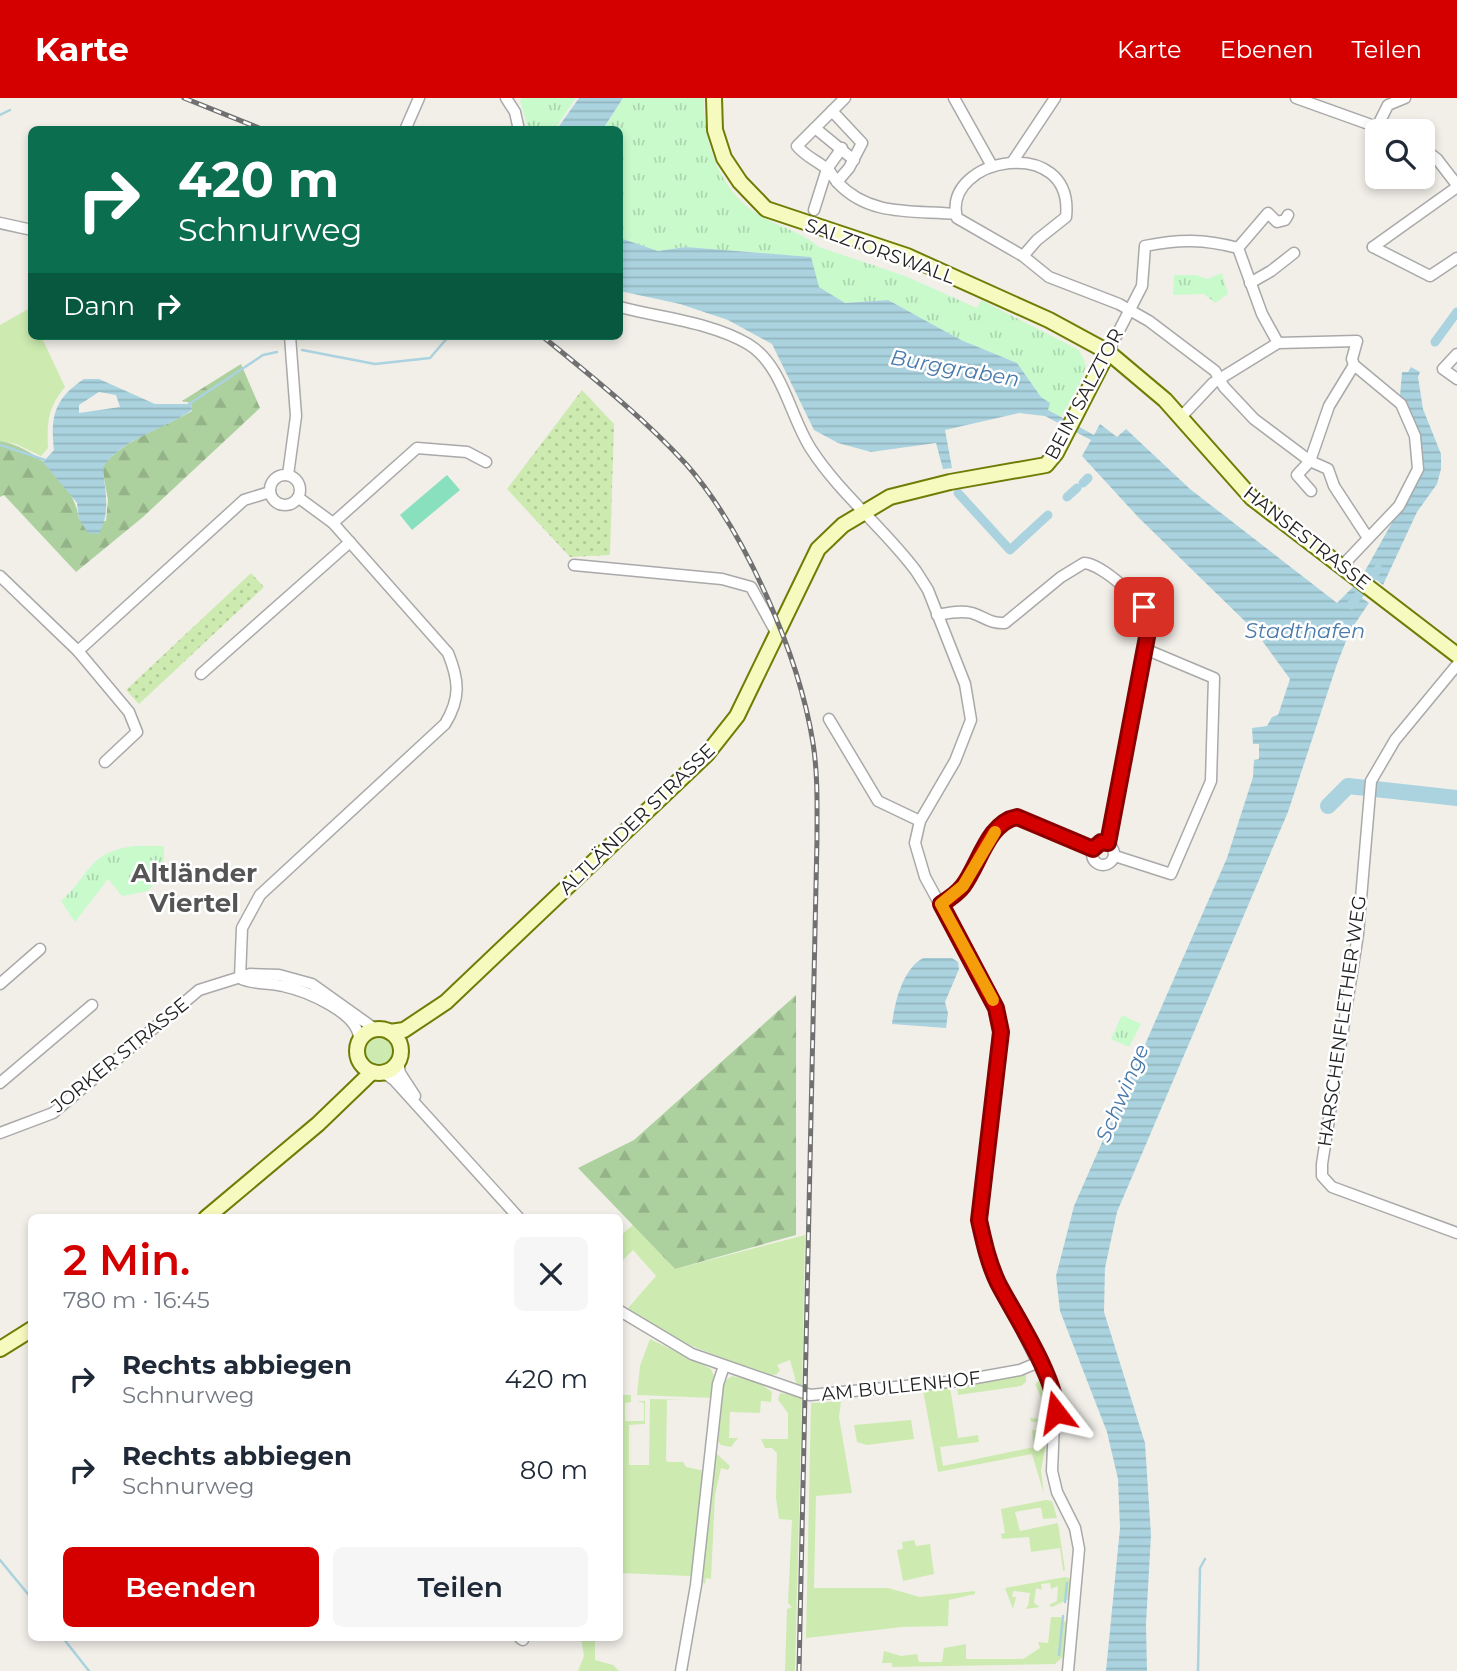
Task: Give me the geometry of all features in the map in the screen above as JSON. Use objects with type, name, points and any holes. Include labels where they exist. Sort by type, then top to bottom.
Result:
[{"type":"main road","name":"SALZTORSWALL","points":[[714,98],[715,130],[724,158],[740,182],[766,209],[906,256],[1049,320],[1108,352]]},
{"type":"main road","name":"HANSESTRASSE","points":[[1108,352],[1138,375],[1181,418],[1252,498],[1457,655]]},
{"type":"main road","name":"BEIM SALZTOR","points":[[1032,470],[1051,461],[1108,352]]},
{"type":"main road","name":"ALTLÄNDER STRASSE","points":[[390,1032],[404,1030],[437,1005],[442,1005],[707,754],[737,716],[818,549],[843,525],[890,497],[950,482],[1032,470]]},
{"type":"main road","name":"ALTLÄNDER STRASSE","points":[[399,1055],[405,1039],[442,1010],[442,1005]]},
{"type":"main road","points":[[211,1214],[301,1136],[350,1082],[399,1055],[390,1032],[375,1030],[359,1041],[357,1052],[372,1069]]},
{"type":"main road","points":[[0,1349],[28,1332]]},
{"type":"street","points":[[407,126],[419,98]]},
{"type":"street","points":[[506,98],[515,112],[518,126]]},
{"type":"street","points":[[845,98],[797,146],[827,169],[837,182],[855,197],[889,210],[956,214],[978,231],[1023,256],[1049,277],[1130,310],[1215,371],[1254,419],[1310,461],[1328,469],[1334,486],[1368,538]]},
{"type":"street","points":[[954,98],[992,166]]},
{"type":"street","points":[[1013,161],[1055,98]]},
{"type":"street","points":[[1297,98],[1365,123]]},
{"type":"street","points":[[1385,119],[1388,106],[1405,98]]},
{"type":"street","points":[[832,111],[862,143],[854,160],[837,182]]},
{"type":"street","points":[[815,128],[854,160]]},
{"type":"street","points":[[814,210],[827,169],[842,148]]},
{"type":"street","points":[[1435,157],[1457,186],[1373,247],[1430,276],[1457,258]]},
{"type":"street","points":[[956,214],[963,188],[976,175],[992,166],[1013,161],[1039,167],[1053,175],[1060,180],[1066,201],[1066,217],[1023,256]]},
{"type":"street","points":[[1278,343],[1250,282],[1238,248],[1268,213],[1278,222],[1285,220],[1288,215]]},
{"type":"street","points":[[0,223],[28,229]]},
{"type":"street","name":"BEIM SALZTOR","points":[[1108,352],[1142,286],[1145,246],[1180,239],[1208,239],[1238,248]]},
{"type":"street","points":[[1250,282],[1285,262],[1294,253]]},
{"type":"street","points":[[623,308],[726,333],[751,345],[770,365],[810,448],[916,571],[965,684],[971,720],[955,761],[920,821],[915,843],[919,862],[996,1008],[1001,1046],[979,1220],[985,1250],[997,1280],[1055,1398],[1051,1452],[1054,1481],[1073,1523],[1079,1545],[1068,1671]]},
{"type":"street","points":[[288,475],[296,416],[290,340]]},
{"type":"street","points":[[1181,418],[1219,379],[1278,343],[1357,341],[1352,359],[1354,365],[1396,397],[1415,436],[1418,469],[1399,506],[1341,567]]},
{"type":"street","points":[[1457,354],[1443,369],[1457,379]]},
{"type":"street","points":[[1311,491],[1297,475],[1310,461],[1329,406],[1354,365]]},
{"type":"street","points":[[333,523],[417,448],[467,452],[486,462]]},
{"type":"street","points":[[288,475],[274,480],[270,492],[274,501],[282,505],[291,504],[299,498]]},
{"type":"street","points":[[288,475],[298,482],[299,498]]},
{"type":"street","points":[[78,651],[244,500],[270,492]]},
{"type":"street","points":[[299,498],[333,523],[350,542],[448,653],[457,676],[455,707],[445,724],[260,895],[242,928],[240,978],[249,983],[291,987],[329,1003],[356,1028],[359,1041]]},
{"type":"street","points":[[201,674],[350,542]]},
{"type":"street","points":[[937,615],[962,611],[975,614],[987,622],[1004,623],[1077,565],[1092,563],[1149,614],[1145,649],[1108,843]]},
{"type":"street","points":[[574,565],[722,579],[751,587],[777,634]]},
{"type":"street","points":[[0,576],[78,651],[130,712],[137,732],[105,762]]},
{"type":"street","points":[[1115,856],[1171,874],[1211,781],[1214,678],[1145,649]]},
{"type":"street","name":"HARSCHENFLETHER WEG","points":[[1457,664],[1395,740],[1371,781],[1358,934],[1322,1176],[1332,1187],[1457,1233]]},
{"type":"street","points":[[829,719],[878,801],[920,821]]},
{"type":"street","points":[[941,904],[963,886],[994,833],[1007,819],[1017,817],[1093,849]]},
{"type":"street","points":[[1101,842],[1108,843],[1114,849],[1115,856],[1108,864],[1101,865],[1093,859],[1093,849],[1101,842]]},
{"type":"street","points":[[0,984],[40,949]]},
{"type":"street","name":"JORKER STRASSE","points":[[0,1133],[53,1113],[199,990],[240,978],[267,974],[307,982],[330,995],[365,1025],[375,1030]]},
{"type":"street","points":[[0,1083],[92,1005]]},
{"type":"street","points":[[399,1055],[401,1075],[431,1119]]},
{"type":"street","points":[[372,1069],[392,1077],[515,1214]]},
{"type":"street","name":"AM BULLENHOF","points":[[623,1313],[678,1347],[805,1394],[820,1395],[959,1381],[1016,1371],[1039,1362]]},
{"type":"street","points":[[681,1671],[696,1585],[718,1384],[724,1366]]},
{"type":"green space","points":[[576,98],[557,126],[527,126],[520,100]]},
{"type":"green space","points":[[623,98],[704,98],[706,130],[715,162],[732,190],[756,213],[819,247],[905,276],[977,308],[981,300],[1079,350],[1086,365],[1081,381],[1061,417],[1047,410],[1050,403],[1041,397],[1017,363],[961,340],[888,300],[845,303],[819,287],[810,257],[686,247],[658,251],[623,239],[623,126],[606,126]]},
{"type":"green space","points":[[1222,273],[1228,294],[1215,303],[1204,294],[1173,295],[1174,275],[1196,275],[1207,279]]},
{"type":"green space","points":[[28,309],[28,340],[43,340],[65,387],[52,408],[48,422],[48,448],[41,456],[16,444],[0,441],[0,325]]},
{"type":"green space","points":[[241,364],[260,408],[143,517],[76,572],[4,495],[0,497],[0,441],[26,451],[51,468],[69,492],[79,519],[106,521],[108,500],[102,467],[132,442],[192,411],[191,403],[182,401]]},
{"type":"green space","points":[[582,390],[614,424],[610,555],[570,557],[507,489]]},
{"type":"green space","points":[[447,475],[460,490],[412,530],[400,515]]},
{"type":"green space","points":[[251,573],[264,587],[139,704],[126,690]]},
{"type":"green space","points":[[164,846],[164,873],[148,891],[122,896],[108,879],[75,922],[61,901],[98,859],[118,849]]},
{"type":"green space","points":[[796,995],[796,1235],[675,1269],[578,1168],[634,1140]]},
{"type":"green space","points":[[1122,1015],[1141,1024],[1129,1047],[1111,1039]]},
{"type":"green space","points":[[379,1036],[390,1040],[394,1051],[390,1062],[379,1066],[368,1062],[364,1051],[368,1040]]},
{"type":"green space","points":[[633,1225],[675,1269],[805,1235],[802,1390],[798,1389],[790,1360],[777,1365],[780,1370],[777,1374],[768,1376],[687,1344],[630,1311],[628,1308],[656,1276],[633,1250],[623,1260],[623,1233]]},
{"type":"green space","points":[[650,1339],[711,1369],[715,1378],[713,1398],[637,1395],[640,1366]]},
{"type":"green space","points":[[1026,1374],[1026,1382],[1021,1386],[958,1395],[957,1386]]},
{"type":"green space","points":[[732,1376],[758,1382],[772,1392],[771,1402],[761,1401],[760,1413],[730,1412],[729,1438],[738,1438],[731,1447],[721,1445],[716,1439],[722,1383]]},
{"type":"green space","points":[[1041,1379],[1050,1394],[1051,1417],[1041,1471],[1044,1494],[1032,1454],[938,1472],[923,1390],[950,1387],[958,1438],[978,1435],[979,1442],[940,1447],[943,1466],[1034,1447],[1032,1430],[1037,1430],[1037,1422],[1031,1422],[1030,1418],[1042,1419],[1041,1397],[1035,1384]]},
{"type":"green space","points":[[780,1393],[802,1396],[795,1671],[785,1671],[787,1609],[792,1607],[788,1603],[792,1520],[779,1519],[776,1498],[777,1453],[772,1448],[765,1448],[761,1439],[788,1439],[788,1413],[778,1400]]},
{"type":"green space","points":[[623,1395],[631,1395],[631,1402],[625,1403],[625,1421],[644,1421],[644,1403],[637,1401],[645,1401],[645,1424],[629,1425],[629,1465],[649,1465],[650,1399],[690,1400],[667,1400],[666,1460],[683,1462],[686,1467],[705,1471],[692,1574],[623,1573]]},
{"type":"green space","points":[[841,1401],[839,1417],[852,1493],[816,1496],[814,1588],[888,1588],[920,1597],[975,1591],[975,1594],[949,1600],[948,1626],[902,1627],[806,1638],[811,1403]]},
{"type":"green space","points":[[911,1420],[914,1439],[867,1445],[857,1442],[854,1425]]},
{"type":"green space","points":[[717,1454],[730,1466],[728,1470],[721,1468],[715,1495],[711,1579],[706,1578],[705,1584],[700,1580],[714,1456]]},
{"type":"green space","points":[[1052,1501],[1057,1518],[1043,1519],[1041,1508],[1015,1512],[1020,1531],[1058,1523],[1063,1571],[1060,1548],[1031,1552],[1029,1537],[1002,1539],[1001,1534],[1005,1533],[1001,1509]]},
{"type":"green space","points":[[914,1540],[916,1546],[930,1544],[934,1574],[903,1581],[897,1550],[903,1549],[902,1542]]},
{"type":"green space","points":[[1065,1577],[1073,1579],[1071,1598],[1052,1607],[1049,1605],[1057,1601],[1058,1586],[1051,1589],[1050,1583],[1041,1584],[1042,1590],[1036,1588],[1034,1603],[1040,1607],[1025,1609],[1030,1593],[1013,1591],[1012,1597],[1016,1597],[1013,1609],[1005,1588]]},
{"type":"green space","points":[[1051,1617],[1060,1617],[1068,1624],[1064,1656],[1055,1664],[892,1667],[892,1663],[882,1663],[884,1651],[901,1656],[917,1654],[919,1662],[942,1662],[944,1648],[966,1644],[966,1659],[1023,1659],[1040,1648],[1038,1642],[1048,1643]]},
{"type":"green space","points":[[582,1641],[595,1641],[595,1660],[613,1665],[619,1671],[578,1671],[584,1656]]},
{"type":"water","points":[[579,98],[623,98],[605,126],[559,126]]},
{"type":"water","points":[[623,239],[658,251],[686,247],[811,257],[819,287],[845,303],[888,300],[961,340],[1017,363],[1041,397],[1050,403],[1048,410],[1094,435],[1100,424],[1117,437],[1126,429],[1190,489],[1337,603],[1353,587],[1358,591],[1356,594],[1369,603],[1350,631],[1288,812],[1117,1212],[1105,1268],[1104,1312],[1145,1443],[1151,1535],[1146,1624],[1147,1671],[1106,1671],[1120,1528],[1118,1479],[1107,1432],[1060,1311],[1056,1276],[1074,1206],[1227,858],[1253,777],[1254,760],[1259,759],[1259,744],[1253,744],[1252,728],[1267,726],[1272,717],[1278,715],[1290,679],[1255,631],[1139,518],[1082,456],[1091,440],[1045,416],[1019,413],[945,430],[952,468],[943,469],[936,443],[871,452],[838,443],[814,430],[772,344],[728,320],[680,304],[623,292]]},
{"type":"water","points":[[1411,367],[1420,372],[1418,377],[1423,409],[1441,454],[1441,469],[1437,484],[1417,512],[1383,585],[1365,571],[1419,474],[1421,444],[1418,430],[1400,396],[1402,372],[1408,372]]},
{"type":"water","points":[[84,379],[99,379],[155,404],[191,404],[192,410],[132,441],[103,467],[106,509],[99,534],[88,533],[79,519],[77,503],[43,462],[54,450],[53,427],[57,409],[74,386]],"holes":[[[99,392],[116,395],[120,407],[79,413],[79,405]]]},
{"type":"water","points":[[923,958],[952,958],[958,962],[959,969],[945,1002],[948,1013],[946,1028],[892,1024],[905,978]]},
{"type":"waterway","points":[[0,115],[10,110]]},
{"type":"waterway","points":[[1435,342],[1457,312]]},
{"type":"waterway","points":[[302,350],[375,364],[430,358],[446,340]]},
{"type":"waterway","points":[[189,404],[263,355],[277,352]]},
{"type":"waterway","points":[[0,445],[45,460]]},
{"type":"waterway","points":[[1083,483],[1088,478]]},
{"type":"waterway","points":[[1067,497],[1077,488]]},
{"type":"waterway","points":[[958,493],[1010,550],[1048,515]]},
{"type":"waterway","name":"Schwinge","points":[[1351,605],[1378,569]]},
{"type":"waterway","points":[[1328,806],[1348,786],[1457,798]]},
{"type":"waterway","points":[[1198,1671],[1200,1568],[1205,1559]]},
{"type":"waterway","points":[[0,1560],[28,1594]]},
{"type":"waterway","points":[[1065,1602],[1067,1583]]},
{"type":"waterway","points":[[1059,1655],[1063,1616]]},
{"type":"waterway","points":[[65,1641],[89,1671]]},
{"type":"railway","points":[[184,98],[254,126]]},
{"type":"railway","points":[[547,340],[616,397],[686,464],[729,523],[782,634],[796,672],[813,743],[817,839],[799,1671]]},
{"type":"slow traffic","points":[[993,1000],[941,904],[963,886],[995,832]]},
{"type":"district","name":"Altländer Viertel","points":[[194,888]]},
{"type":"route","points":[[1056,1412],[1050,1384],[997,1280],[985,1250],[979,1220],[1001,1032],[996,1008],[979,971],[941,904],[963,886],[994,833],[1007,819],[1017,817],[1093,849],[1101,842],[1108,843],[1150,621],[1144,607]]},
{"type":"water label","name":"Burggraben","points":[[955,368]]},
{"type":"water label","name":"Stadthafen","points":[[1305,630]]}]
